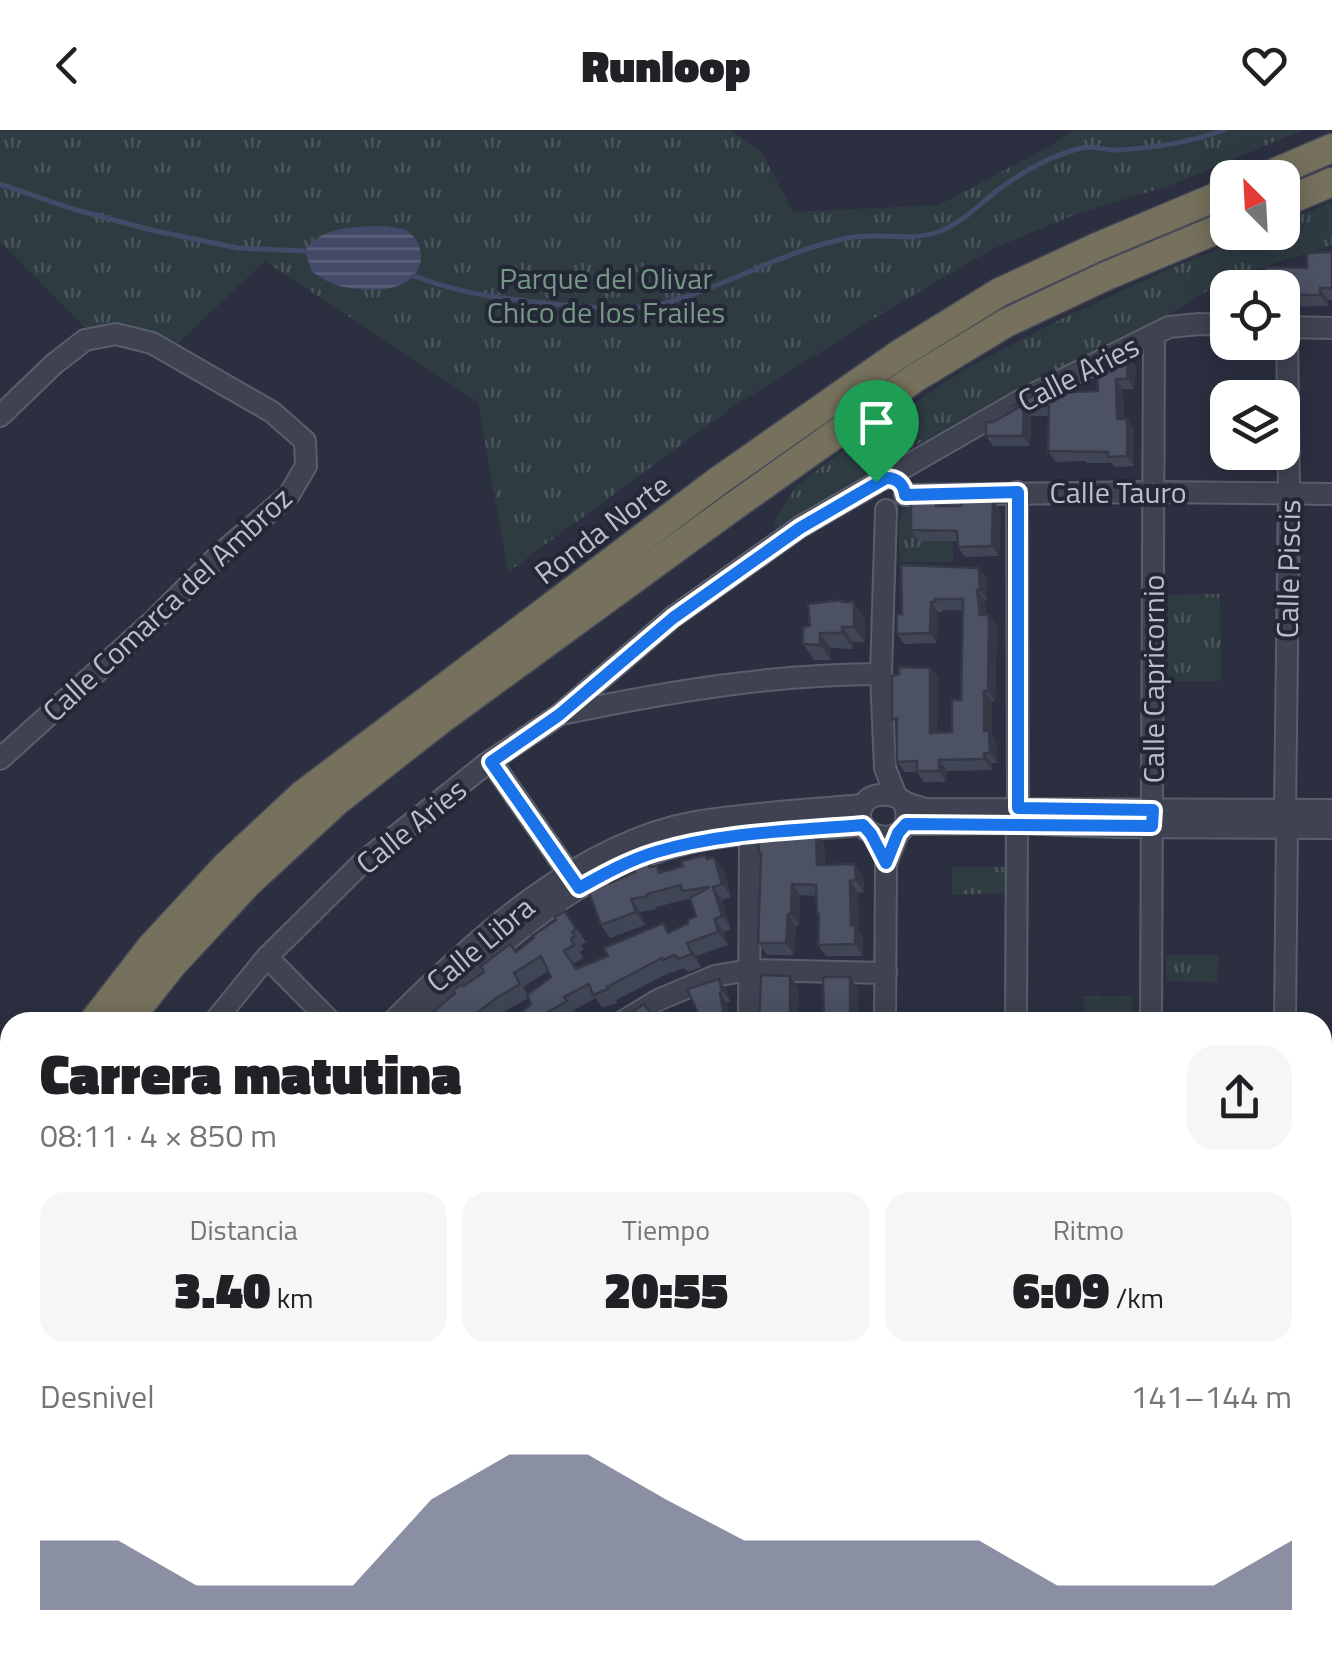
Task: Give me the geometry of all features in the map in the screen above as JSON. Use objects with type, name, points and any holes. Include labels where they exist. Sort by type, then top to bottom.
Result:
[{"type":"highway","points":[[1300,162],[1332,148]]},
{"type":"highway","points":[[1300,195],[1332,182]]},
{"type":"highway","name":"Ronda Norte","points":[[100,1012],[150,948],[212,880],[302,795],[718,481],[898,355],[1000,292],[1210,200]]},
{"type":"highway","name":"Ronda Norte","points":[[135,1012],[172,965],[248,883],[338,801],[439,721],[734,506],[915,378],[1006,324],[1106,276],[1210,233]]},
{"type":"street","name":"Calle Aries","points":[[222,1012],[267,957],[362,862],[559,715],[673,618],[800,528],[1023,399],[1169,327],[1210,324]]},
{"type":"street","points":[[1300,327],[1332,328]]},
{"type":"street","name":"Calle Comarca del Ambroz","points":[[0,416],[84,340],[116,334],[152,343],[272,412],[305,441],[306,466],[290,494],[0,759]]},
{"type":"street","name":"Calle Capricornio","points":[[1151,1012],[1154,334]]},
{"type":"street","name":"Calle Piscis","points":[[1285,1012],[1289,493],[1286,360]]},
{"type":"street","points":[[880,480],[898,480],[905,495],[901,505],[886,510],[874,502],[872,492],[880,480]]},
{"type":"street","points":[[1016,1012],[1018,492]]},
{"type":"street","name":"Calle Tauro","points":[[905,495],[1332,494]]},
{"type":"street","points":[[885,1012],[886,863],[901,814],[884,768],[881,674],[886,510]]},
{"type":"street","points":[[559,715],[660,694],[748,682],[881,674]]},
{"type":"street","points":[[491,762],[574,881]]},
{"type":"street","points":[[884,768],[867,815],[886,863]]},
{"type":"street","points":[[867,815],[883,794],[901,814]]},
{"type":"street","points":[[867,815],[885,838],[901,814],[925,809],[1018,816],[1286,819],[1332,828]]},
{"type":"street","points":[[1286,819],[1332,810]]},
{"type":"street","name":"Calle Libra","points":[[428,1012],[603,855],[692,823],[867,815]]},
{"type":"street","name":"Calle Libra","points":[[402,1012],[531,900],[574,881],[652,853],[697,842],[867,815]]},
{"type":"street","points":[[749,1012],[750,834]]},
{"type":"street","points":[[267,957],[321,1012]]},
{"type":"street","points":[[638,1012],[715,976],[749,970],[886,973]]},
{"type":"green space","name":"Parque del Olivar Chico de los Frailes","points":[[0,130],[731,130],[762,153],[793,212],[939,205],[1073,130],[1303,130],[1231,160],[1210,160],[1210,169],[1171,185],[1079,213],[994,248],[734,406],[508,572],[478,402],[265,261],[178,343],[124,322],[87,330],[0,241]]},
{"type":"green space","points":[[1332,202],[1332,245],[1254,270],[1210,270],[1210,289],[1166,316],[1018,388],[776,529],[773,524],[796,486],[966,369],[1063,318],[1216,250],[1300,250],[1300,215]]},
{"type":"green space","points":[[953,503],[953,562],[900,562],[899,525],[907,505]]},
{"type":"green space","points":[[1220,594],[1221,681],[1166,681],[1166,595]]},
{"type":"green space","points":[[952,867],[1006,867],[1006,893],[952,895]]},
{"type":"green space","points":[[1166,955],[1219,955],[1217,982],[1167,981]]},
{"type":"green space","points":[[1132,996],[1133,1012],[1085,1012],[1084,997]]},
{"type":"water","points":[[388,226],[409,232],[418,243],[420,263],[407,281],[380,290],[359,289],[336,285],[312,272],[305,251],[321,236],[353,227]]},
{"type":"building","points":[[1332,252],[1332,288],[1320,288],[1320,295],[1300,295],[1300,270],[1266,270],[1307,268],[1307,253]]},
{"type":"building","points":[[1128,356],[1127,379],[1116,379],[1117,419],[1127,419],[1127,456],[1048,451],[1049,406],[1024,406],[1023,436],[986,436],[986,422],[993,422],[1021,406],[1013,406],[1071,378],[1070,392],[1098,391],[1097,370]]},
{"type":"building","points":[[962,500],[993,500],[992,546],[958,547],[957,531],[911,530],[911,502],[961,506]]},
{"type":"building","points":[[901,565],[979,568],[980,615],[989,615],[984,731],[989,731],[990,753],[984,753],[984,759],[939,760],[939,771],[917,771],[917,761],[897,762],[892,676],[899,674],[899,667],[930,668],[930,733],[952,732],[952,700],[961,700],[963,599],[931,602],[930,633],[897,634],[897,614],[902,614]]},
{"type":"building","points":[[854,602],[854,627],[842,627],[842,633],[820,633],[820,645],[803,644],[803,627],[810,626],[808,604]]},
{"type":"building","points":[[816,832],[817,865],[855,864],[856,880],[850,881],[855,944],[818,945],[816,885],[792,884],[786,943],[758,943],[758,840],[764,834]]},
{"type":"building","points":[[705,855],[707,859],[714,857],[722,884],[713,887],[722,916],[715,919],[718,932],[687,943],[692,954],[679,959],[674,955],[662,958],[593,995],[589,984],[564,997],[567,1001],[548,1012],[521,1012],[531,1004],[527,995],[551,977],[541,956],[514,973],[520,984],[479,1012],[433,1012],[455,993],[453,990],[484,972],[481,966],[510,944],[516,952],[565,911],[576,929],[571,939],[574,945],[564,951],[576,969],[608,956],[604,948],[663,923],[668,933],[688,923],[696,916],[690,898],[710,887],[682,891],[681,885],[631,899],[636,912],[601,925],[587,887],[608,877],[610,883],[635,872],[633,864],[648,860],[659,873],[683,866],[681,861]]},
{"type":"building","points":[[761,975],[790,976],[790,1012],[759,1012]]},
{"type":"building","points":[[823,977],[850,977],[850,1012],[824,1012]]},
{"type":"building","points":[[719,979],[723,1012],[697,1012],[687,989]]},
{"type":"building","points":[[644,1004],[650,1012],[632,1012]]},
{"type":"waterway","points":[[414,276],[469,292],[525,301],[603,308],[656,305],[692,295],[825,243],[859,236],[938,232],[961,220],[1025,172],[1070,151],[1086,147],[1119,150],[1159,146],[1224,130]]},
{"type":"waterway","points":[[0,184],[151,230],[238,248],[305,251]]},
{"type":"route","points":[[886,478],[898,480],[905,495],[1018,492],[1018,808],[1153,810],[1152,826],[906,824],[898,833],[886,863],[863,825],[750,834],[652,853],[579,888],[491,762],[559,715],[673,618],[800,528],[876,482],[886,478]]}]
